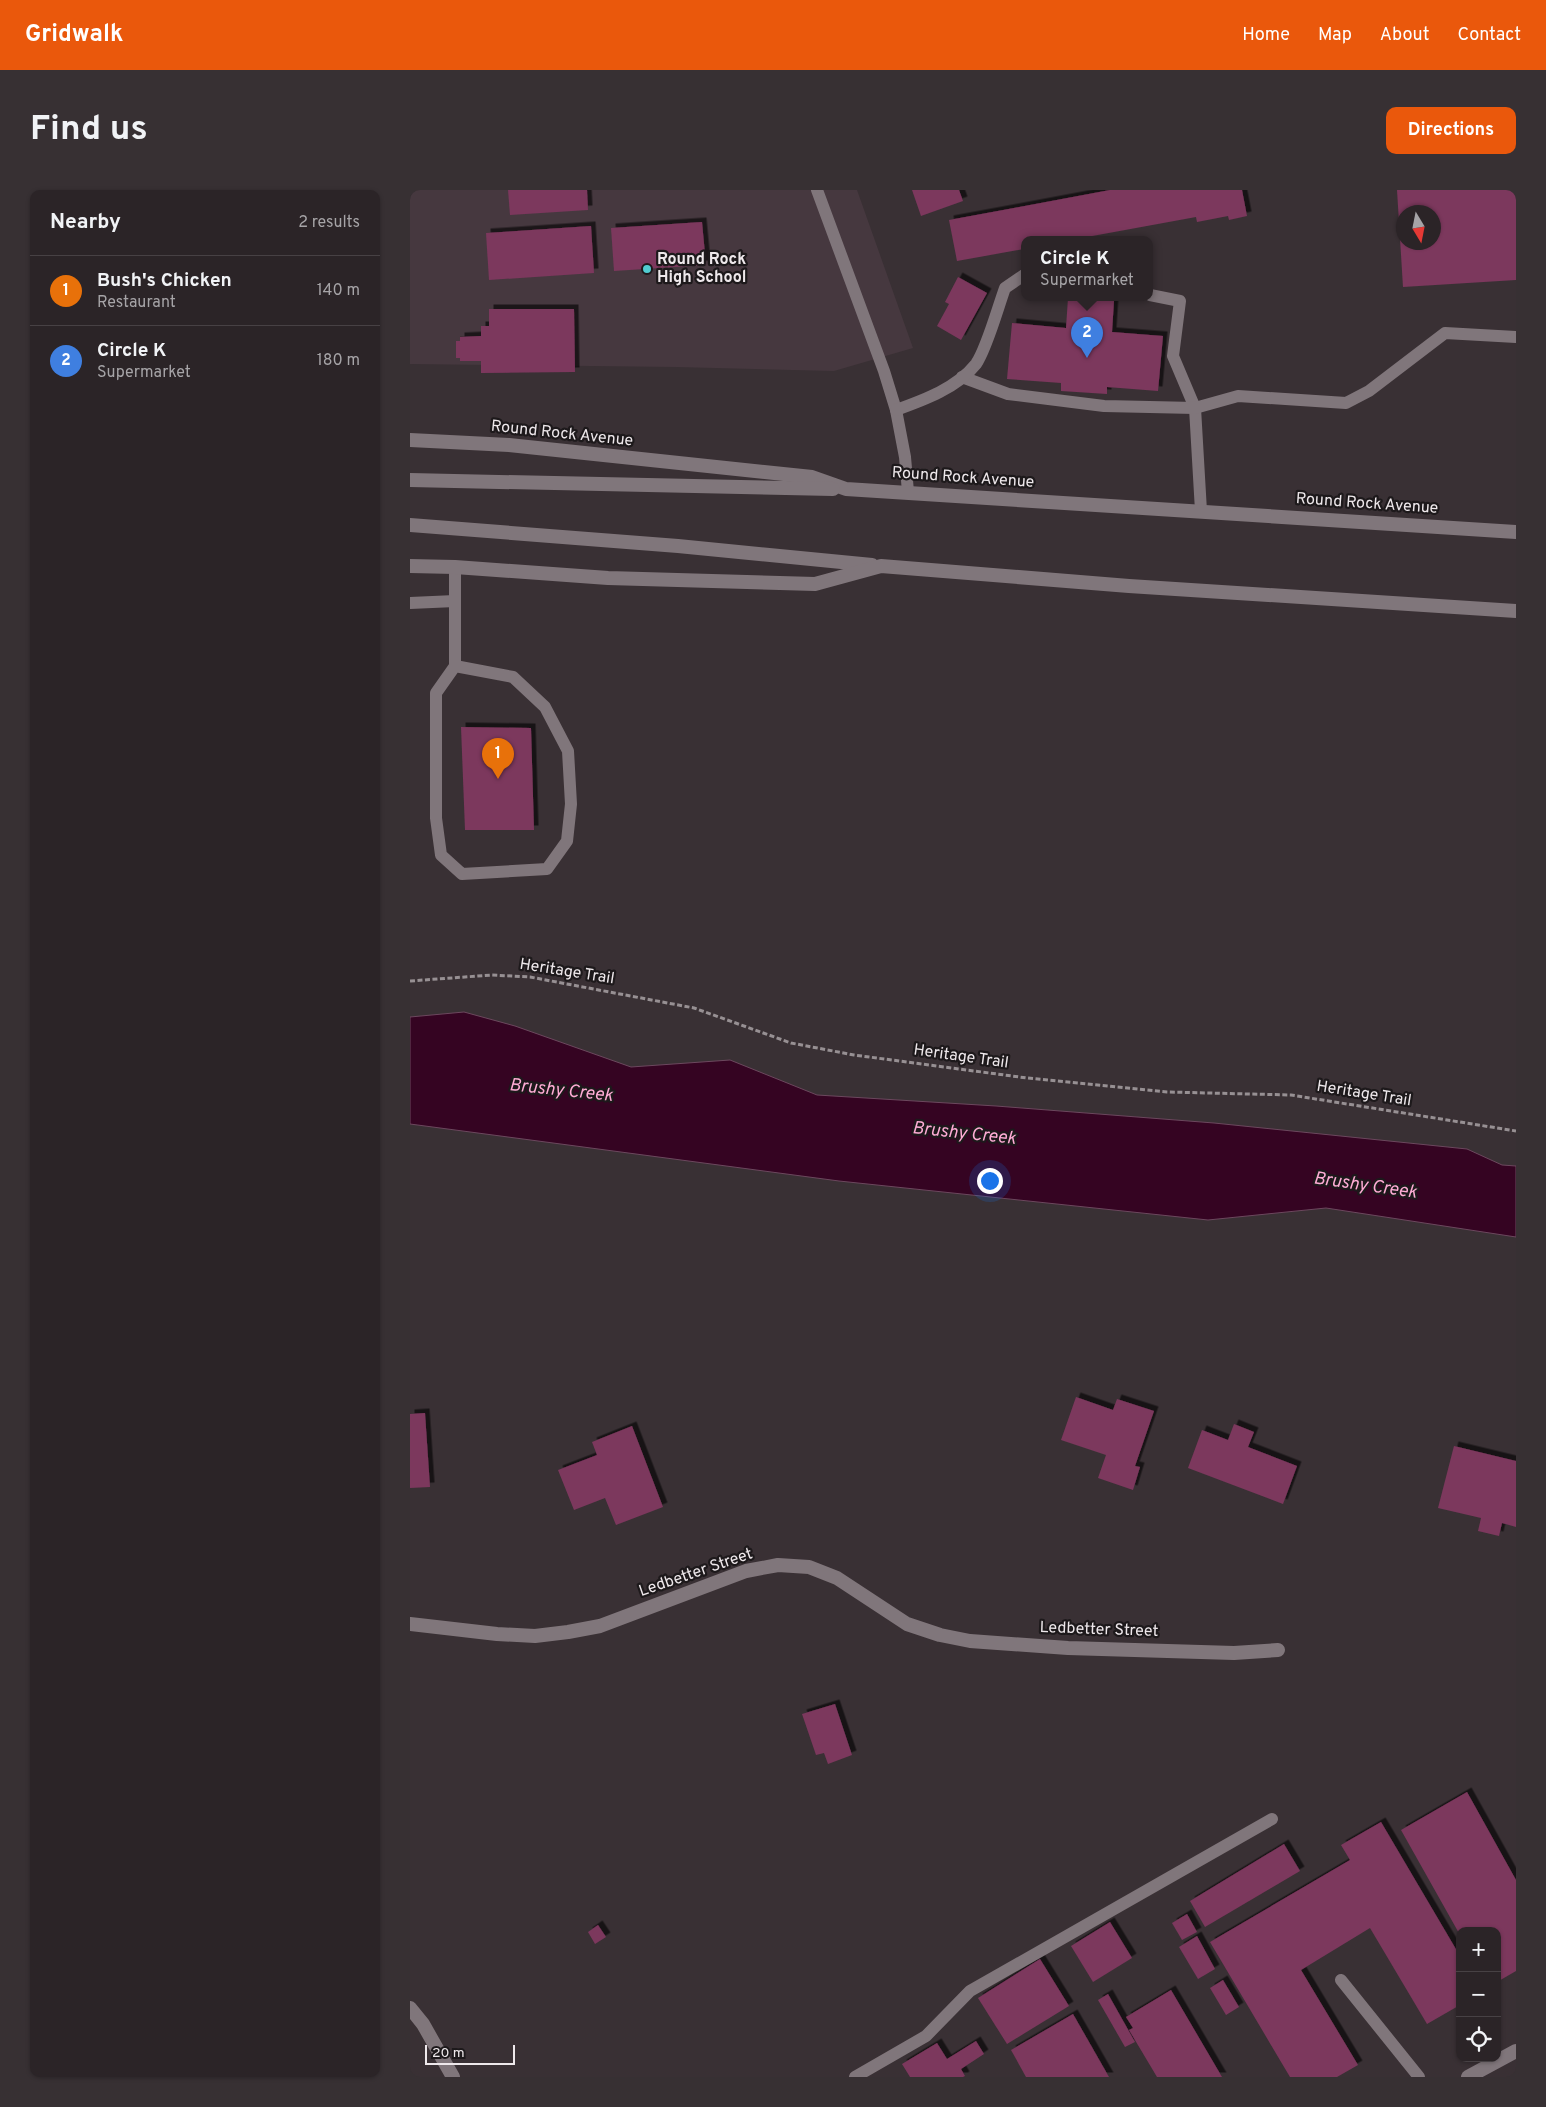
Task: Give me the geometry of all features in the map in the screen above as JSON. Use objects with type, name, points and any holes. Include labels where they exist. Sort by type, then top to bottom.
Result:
[{"type":"main road","name":"Round Rock Avenue","points":[[410,440],[509,445],[812,477],[846,489],[1516,532]]},
{"type":"main road","points":[[410,480],[846,489]]},
{"type":"main road","points":[[410,525],[678,546],[881,566],[1129,586],[1516,612]]},
{"type":"main road","points":[[410,566],[455,567],[608,578],[815,584],[881,566]]},
{"type":"main road","name":"Ledbetter Street","points":[[410,1624],[497,1634],[535,1636],[568,1632],[600,1626],[746,1572],[778,1565],[810,1567],[837,1578],[907,1624],[940,1635],[962,1639],[1068,1648],[1234,1652],[1278,1650]]},
{"type":"main road","points":[[410,2008],[423,2024],[454,2077]]},
{"type":"main road","points":[[1468,2077],[1516,2051]]},
{"type":"lane","points":[[818,190],[884,371],[896,410],[905,457],[908,492]]},
{"type":"lane","points":[[896,410],[942,390],[962,377],[976,363],[989,334],[1004,288],[1021,278]]},
{"type":"lane","points":[[1153,296],[1180,301],[1173,356],[1195,408],[1201,511]]},
{"type":"lane","points":[[962,377],[1008,394],[1104,406],[1195,408],[1238,396],[1346,403],[1369,391],[1445,333],[1516,337]]},
{"type":"lane","points":[[455,567],[455,666],[436,693],[436,818],[441,855],[462,874],[547,869],[568,842],[571,804],[568,751],[546,707],[514,677],[455,666]]},
{"type":"lane","points":[[410,603],[455,601]]},
{"type":"lane","points":[[854,2077],[926,2036],[970,1991],[1272,1819]]},
{"type":"lane","points":[[1341,1980],[1419,2077]]},
{"type":"path","name":"Heritage Trail","points":[[410,981],[492,975],[530,977],[694,1008],[791,1044],[854,1055],[1027,1078],[1167,1092],[1291,1095],[1516,1131]]},
{"type":"shaded area","name":"Round Rock High School","points":[[410,190],[857,190],[913,348],[834,371],[410,364]]},
{"type":"water","name":"Brushy Creek","points":[[464,1012],[515,1026],[631,1067],[730,1060],[817,1095],[996,1106],[1214,1123],[1467,1149],[1502,1165],[1516,1166],[1516,1237],[1326,1208],[1208,1220],[839,1181],[410,1124],[410,1017]]},
{"type":"building","points":[[508,190],[587,190],[588,210],[510,215]]},
{"type":"building","points":[[912,190],[959,190],[963,201],[921,216]]},
{"type":"building","points":[[1110,190],[1242,190],[1247,216],[1229,220],[1228,216],[1197,222],[1196,217],[1092,236],[1021,236],[1021,250],[957,261],[949,220]]},
{"type":"building","points":[[1397,190],[1516,190],[1516,280],[1403,287],[1401,250],[1441,250],[1441,205],[1398,205]]},
{"type":"building","points":[[702,222],[706,265],[614,271],[611,228]]},
{"type":"building","points":[[591,226],[594,273],[489,280],[486,233]]},
{"type":"building","points":[[958,277],[987,293],[961,340],[937,326],[949,304],[945,302]]},
{"type":"building","points":[[1068,301],[1114,301],[1112,332],[1163,336],[1158,391],[1107,387],[1107,394],[1061,391],[1061,383],[1007,379],[1012,323],[1066,328]]},
{"type":"building","points":[[489,309],[574,309],[575,372],[481,373],[481,361],[460,361],[460,358],[456,358],[456,341],[460,341],[460,337],[481,336],[481,326],[489,326]]},
{"type":"building","points":[[461,727],[531,728],[534,830],[465,830]]},
{"type":"building","points":[[1076,1397],[1113,1410],[1117,1399],[1154,1411],[1135,1466],[1140,1467],[1133,1490],[1098,1478],[1106,1455],[1061,1440]]},
{"type":"building","points":[[425,1413],[430,1487],[410,1488],[410,1414]]},
{"type":"building","points":[[1234,1424],[1254,1432],[1248,1447],[1297,1466],[1283,1504],[1188,1468],[1202,1430],[1228,1440]]},
{"type":"building","points":[[632,1426],[663,1507],[616,1525],[605,1498],[574,1510],[558,1470],[597,1455],[592,1442]]},
{"type":"building","points":[[1454,1446],[1516,1461],[1516,1527],[1502,1523],[1499,1536],[1478,1531],[1481,1518],[1438,1508]]},
{"type":"building","points":[[835,1704],[852,1755],[828,1764],[824,1753],[816,1755],[802,1714]]},
{"type":"building","points":[[1467,1792],[1516,1880],[1516,1971],[1501,1980],[1501,1927],[1456,1928],[1401,1830]]},
{"type":"building","points":[[1381,1822],[1456,1949],[1456,2007],[1427,2024],[1370,1928],[1301,1970],[1358,2065],[1337,2077],[1290,2077],[1210,1942],[1350,1860],[1341,1845]]},
{"type":"building","points":[[1284,1844],[1300,1871],[1205,1927],[1190,1901]]},
{"type":"building","points":[[1187,1914],[1197,1932],[1182,1940],[1172,1923]]},
{"type":"building","points":[[1110,1922],[1132,1958],[1093,1982],[1071,1946]]},
{"type":"building","points":[[598,1925],[606,1937],[595,1944],[588,1932]]},
{"type":"building","points":[[1197,1936],[1215,1969],[1198,1979],[1179,1947]]},
{"type":"building","points":[[1040,1959],[1069,2006],[1007,2044],[978,1998]]},
{"type":"building","points":[[1223,1980],[1239,2007],[1226,2015],[1210,1988]]},
{"type":"building","points":[[1171,1990],[1222,2077],[1157,2077],[1129,2030],[1133,2028],[1126,2017]]},
{"type":"building","points":[[1108,1994],[1135,2042],[1125,2047],[1098,2000]]},
{"type":"building","points":[[1073,2014],[1109,2077],[1026,2077],[1011,2050]]},
{"type":"building","points":[[976,2041],[984,2054],[961,2069],[965,2076],[963,2077],[910,2077],[902,2064],[937,2043],[947,2059]]},
{"type":"place","name":"Round Rock High School","points":[[647,269]]},
{"type":"place","name":"Circle K","points":[[1087,358]]},
{"type":"place","name":"Bush's Chicken","points":[[498,779]]}]
